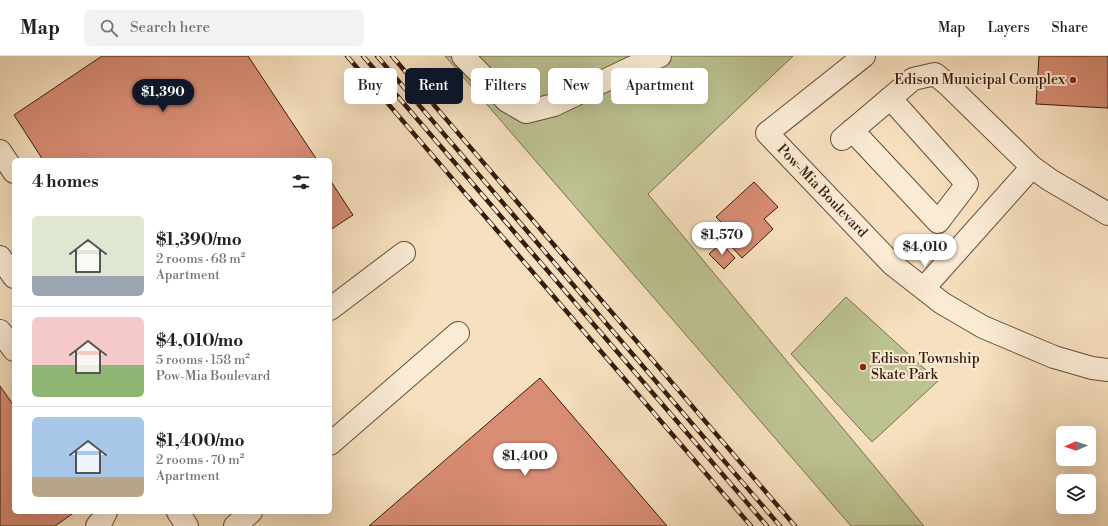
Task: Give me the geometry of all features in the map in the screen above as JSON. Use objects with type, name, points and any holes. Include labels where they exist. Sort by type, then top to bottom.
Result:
[{"type":"street","points":[[463,56],[507,101],[526,112],[554,105],[631,68],[660,56]]},
{"type":"street","name":"Pow-Mia Boulevard","points":[[864,56],[767,133],[892,264],[942,303],[983,327],[1054,357],[1092,368],[1108,370]]},
{"type":"street","points":[[890,98],[967,184],[938,222],[847,134],[890,98],[913,79],[935,74],[1032,166],[1050,180],[1108,214]]},
{"type":"street","points":[[0,151],[12,169]]},
{"type":"street","points":[[924,288],[1032,166]]},
{"type":"street","points":[[332,307],[404,253]]},
{"type":"street","points":[[0,257],[12,274]]},
{"type":"street","points":[[0,331],[12,347]]},
{"type":"street","points":[[332,442],[458,333]]},
{"type":"street","points":[[97,526],[105,514]]},
{"type":"street","points":[[235,526],[249,514]]},
{"type":"green space","points":[[445,56],[793,56],[648,194],[924,526],[851,526],[486,104],[540,104],[540,68],[471,68],[471,86],[463,77],[463,68],[455,68]]},
{"type":"green space","name":"Edison Township Skate Park","points":[[846,297],[938,381],[872,442],[791,354]]},
{"type":"building","points":[[102,56],[248,56],[316,158],[42,158],[14,115]]},
{"type":"building","name":"Edison Municipal Complex","points":[[1039,56],[1108,56],[1108,108],[1036,104]]},
{"type":"building","points":[[754,182],[778,207],[764,219],[773,229],[742,258],[717,231],[724,225],[716,217]]},
{"type":"building","points":[[332,183],[353,215],[332,229]]},
{"type":"building","points":[[721,243],[735,258],[724,269],[709,254]]},
{"type":"building","points":[[540,378],[667,526],[369,526]]},
{"type":"building","points":[[0,386],[12,403],[12,514],[72,514],[55,526],[0,526]]},
{"type":"railway","points":[[347,56],[751,526]]},
{"type":"railway","points":[[363,56],[767,526]]},
{"type":"railway","points":[[377,56],[780,526]]},
{"type":"railway","points":[[392,56],[795,526]]},
{"type":"place","name":"Edison Municipal Complex","points":[[1073,80]]},
{"type":"place","name":"Edison Township Skate Park","points":[[863,367]]}]
